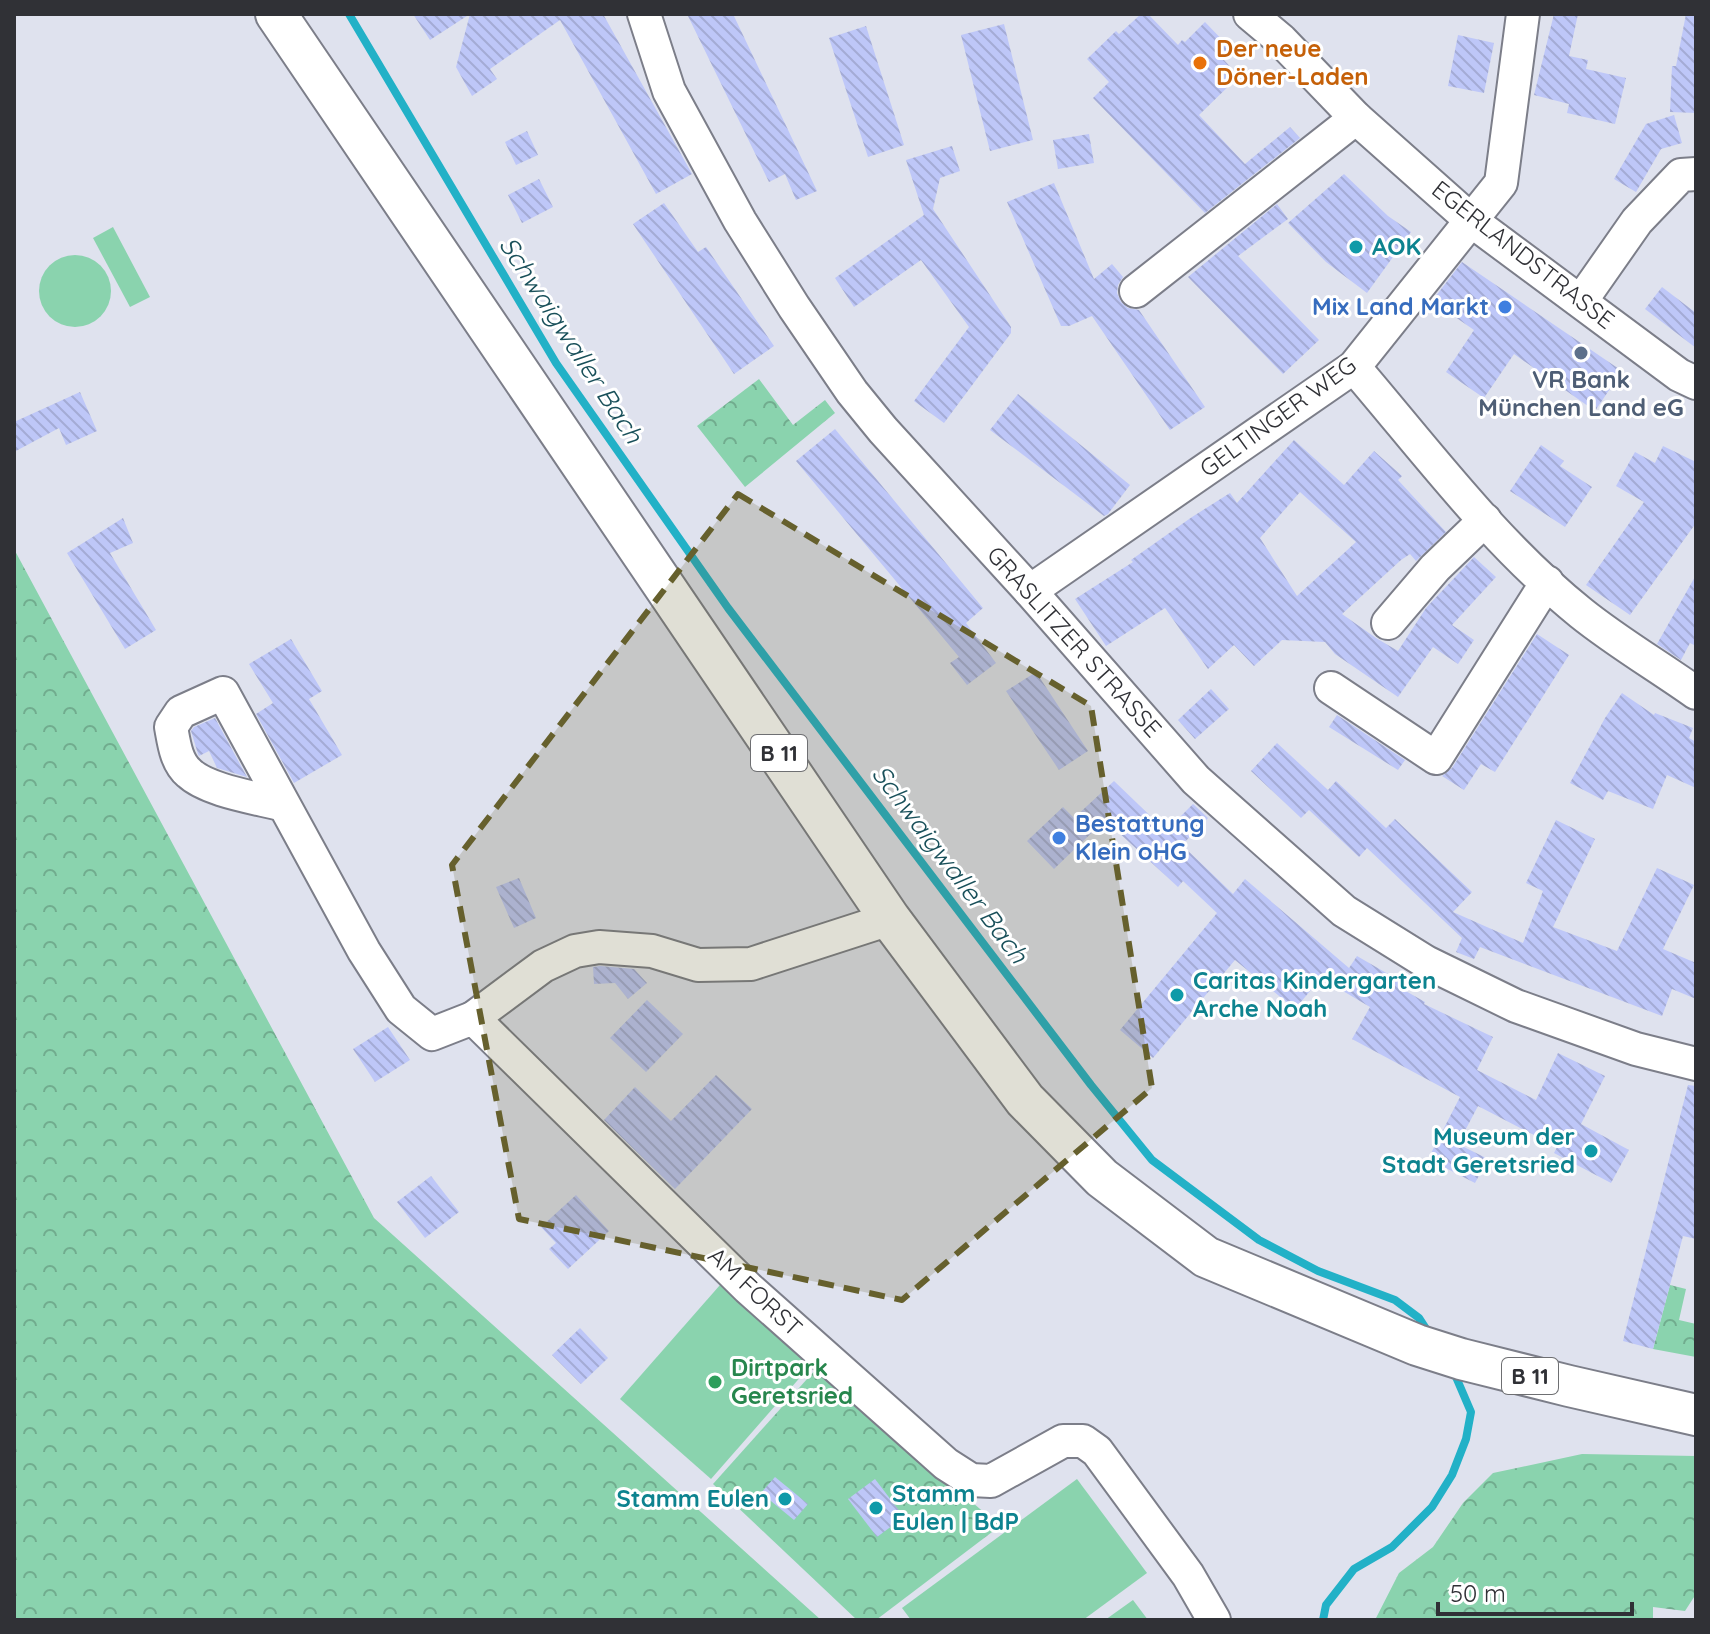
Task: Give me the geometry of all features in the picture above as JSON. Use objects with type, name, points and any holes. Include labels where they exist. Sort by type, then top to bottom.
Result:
[{"type":"main road","name":"B 11","points":[[276,14],[890,919],[1025,1100],[1102,1178],[1206,1257],[1417,1345],[1461,1359],[1694,1413]]},
{"type":"street","name":"GRASLITZER STRASSE","points":[[644,14],[669,91],[740,221],[852,392],[1196,780],[1344,911],[1426,962],[1516,1006],[1636,1049],[1696,1064]]},
{"type":"street","name":"EGERLANDSTRASSE","points":[[1250,14],[1281,40],[1356,118],[1473,222],[1679,375],[1696,383]]},
{"type":"street","name":"GELTINGER WEG","points":[[1030,591],[1354,367],[1473,222],[1501,183],[1523,14]]},
{"type":"street","points":[[1136,291],[1356,118]]},
{"type":"street","points":[[1581,301],[1637,221],[1681,175],[1696,174]]},
{"type":"street","points":[[1354,367],[1485,520],[1547,582],[1582,613],[1696,693]]},
{"type":"street","points":[[1388,623],[1435,568],[1485,520]]},
{"type":"street","points":[[1331,688],[1436,758],[1547,582]]},
{"type":"street","points":[[284,805],[364,951],[401,1009],[432,1034],[473,1018],[543,966],[575,951],[599,947],[652,951],[698,965],[751,964],[890,919]]},
{"type":"street","name":"AM FORST","points":[[473,1018],[748,1288],[946,1464],[971,1480],[991,1481],[1063,1441],[1083,1441],[1097,1451],[1188,1575],[1214,1620]]},
{"type":"highlighted area","points":[[738,494],[1091,706],[1152,1088],[902,1300],[519,1219],[452,865]]},
{"type":"green space","points":[[113,227],[150,297],[130,307],[93,238]]},
{"type":"green space","points":[[75,255],[95,261],[105,271],[111,291],[105,311],[95,321],[75,327],[55,321],[45,311],[39,291],[45,271],[55,261]]},
{"type":"green space","points":[[759,379],[793,425],[825,400],[835,413],[745,487],[697,426]]},
{"type":"green space","points":[[14,549],[374,1218],[821,1620],[14,1620]]},
{"type":"green space","name":"Dirtpark Geretsried","points":[[720,1285],[811,1365],[711,1479],[620,1399]]},
{"type":"green space","points":[[1670,1285],[1686,1289],[1679,1320],[1696,1324],[1696,1357],[1653,1349]]},
{"type":"green space","points":[[816,1369],[1000,1526],[876,1620],[857,1620],[713,1484]]},
{"type":"green space","points":[[1582,1454],[1696,1456],[1696,1594],[1685,1611],[1653,1607],[1653,1620],[1375,1620],[1399,1573],[1433,1547],[1463,1503],[1493,1473]]},
{"type":"green space","points":[[1077,1479],[1147,1573],[1083,1620],[911,1620],[902,1608]]},
{"type":"green space","points":[[1133,1600],[1148,1620],[1105,1620]]},
{"type":"building","points":[[413,14],[470,14],[430,40]]},
{"type":"building","points":[[470,14],[603,14],[692,174],[656,194],[560,20],[490,69],[497,79],[472,96],[456,67]]},
{"type":"building","points":[[687,14],[733,14],[817,191],[796,200],[785,174],[769,182]]},
{"type":"building","points":[[1141,14],[1148,14],[1178,45],[1205,22],[1232,50],[1223,59],[1239,76],[1199,115],[1245,164],[1290,127],[1300,138],[1205,213],[1093,98],[1109,82],[1087,59],[1116,31],[1119,34]]},
{"type":"building","points":[[1554,14],[1578,14],[1569,56],[1588,60],[1586,69],[1626,78],[1615,124],[1567,113],[1569,104],[1534,95]]},
{"type":"building","points":[[1686,14],[1696,14],[1696,113],[1670,112],[1672,66],[1676,66]]},
{"type":"building","points":[[1004,24],[1033,140],[990,151],[961,35]]},
{"type":"building","points":[[866,26],[904,145],[868,157],[829,38]]},
{"type":"building","points":[[1458,35],[1494,43],[1484,93],[1448,86]]},
{"type":"building","points":[[1674,115],[1682,143],[1661,149],[1636,192],[1614,179],[1646,124]]},
{"type":"building","points":[[527,131],[538,155],[516,165],[505,142]]},
{"type":"building","points":[[1089,134],[1094,163],[1058,169],[1053,140]]},
{"type":"building","points":[[952,146],[960,171],[940,178],[933,209],[1011,327],[1011,333],[944,423],[914,401],[969,327],[921,260],[854,307],[835,278],[924,215],[906,160]]},
{"type":"building","name":"AOK","points":[[1344,174],[1388,216],[1411,232],[1367,293],[1326,262],[1288,223]]},
{"type":"building","points":[[539,179],[553,207],[522,223],[508,195]]},
{"type":"building","points":[[1054,183],[1094,279],[1112,264],[1123,277],[1117,293],[1121,302],[1128,308],[1139,310],[1205,407],[1170,430],[1092,316],[1069,326],[1061,326],[1007,202]]},
{"type":"building","points":[[664,203],[698,252],[706,247],[774,346],[734,374],[633,224]]},
{"type":"building","points":[[1277,204],[1288,219],[1238,256],[1319,340],[1283,374],[1188,277]]},
{"type":"building","points":[[1462,262],[1622,371],[1595,411],[1514,354],[1484,398],[1446,372],[1474,330],[1432,301]]},
{"type":"building","points":[[1662,287],[1696,313],[1696,348],[1645,309]]},
{"type":"building","points":[[80,392],[97,431],[66,445],[59,428],[14,452],[14,422]]},
{"type":"building","points":[[1018,394],[1130,485],[1108,514],[1104,516],[990,430]]},
{"type":"building","points":[[835,429],[983,608],[966,623],[996,663],[967,685],[950,663],[959,657],[796,461]]},
{"type":"building","points":[[1294,440],[1344,485],[1374,451],[1402,476],[1398,480],[1446,532],[1416,561],[1410,554],[1401,560],[1342,614],[1398,651],[1426,608],[1474,557],[1496,577],[1452,625],[1474,640],[1458,664],[1433,647],[1398,697],[1335,654],[1325,642],[1282,640],[1254,666],[1234,645],[1208,669],[1165,608],[1106,646],[1075,599],[1230,493],[1237,503]],"holes":[[[1300,492],[1356,542],[1297,596],[1260,538]]]},
{"type":"building","points":[[1541,445],[1564,461],[1560,466],[1592,487],[1565,527],[1510,491]]},
{"type":"building","points":[[1663,446],[1696,462],[1696,523],[1630,615],[1586,585],[1644,502],[1616,486],[1635,452],[1655,463]]},
{"type":"building","points":[[123,518],[133,543],[110,553],[156,630],[125,649],[67,553]]},
{"type":"building","points":[[1696,575],[1696,646],[1690,643],[1681,660],[1657,644]]},
{"type":"building","points":[[1537,634],[1569,655],[1495,772],[1481,764],[1464,790],[1442,776],[1452,768]]},
{"type":"building","points":[[291,639],[322,691],[309,699],[342,755],[294,783],[256,714],[273,703],[249,664]]},
{"type":"building","points":[[1036,672],[1088,751],[1059,770],[1006,691]]},
{"type":"building","points":[[1211,689],[1229,709],[1195,739],[1178,720]]},
{"type":"building","points":[[1622,693],[1654,715],[1693,728],[1689,738],[1696,742],[1696,788],[1667,775],[1653,809],[1608,791],[1603,800],[1570,783]]},
{"type":"building","points":[[1337,715],[1405,760],[1398,770],[1329,727]]},
{"type":"building","points":[[215,718],[247,777],[217,768],[209,751],[199,756],[191,731]]},
{"type":"building","points":[[1277,743],[1328,790],[1336,781],[1386,828],[1395,819],[1472,892],[1453,912],[1523,943],[1543,891],[1526,883],[1556,820],[1595,839],[1553,927],[1617,951],[1657,868],[1694,885],[1663,949],[1696,963],[1696,999],[1672,989],[1662,1016],[1480,947],[1474,959],[1456,952],[1462,938],[1367,848],[1359,857],[1309,810],[1301,818],[1251,771]]},
{"type":"building","points":[[1114,781],[1166,831],[1193,804],[1208,818],[1182,845],[1233,894],[1245,879],[1349,968],[1357,956],[1407,985],[1404,990],[1424,1004],[1493,1037],[1477,1070],[1536,1100],[1558,1053],[1605,1076],[1581,1124],[1629,1150],[1611,1183],[1554,1153],[1557,1147],[1478,1106],[1458,1144],[1488,1159],[1475,1183],[1428,1159],[1460,1097],[1352,1039],[1370,1007],[1321,978],[1295,1009],[1235,960],[1153,1058],[1120,1030],[1217,913],[1183,881],[1178,887],[1105,820],[1054,869],[1027,841],[1063,807],[1074,818]]},
{"type":"building","points":[[519,878],[536,918],[514,928],[496,887]]},
{"type":"building","points":[[593,967],[634,969],[647,983],[628,999],[615,983],[594,984]]},
{"type":"building","points":[[647,1000],[683,1034],[646,1072],[610,1038]]},
{"type":"building","points":[[388,1027],[410,1060],[375,1082],[353,1049]]},
{"type":"building","points":[[716,1075],[752,1109],[675,1189],[604,1120],[635,1087],[671,1121]]},
{"type":"building","points":[[1688,1085],[1696,1086],[1696,1239],[1683,1236],[1653,1349],[1623,1341]]},
{"type":"building","points":[[431,1176],[459,1212],[425,1238],[397,1202]]},
{"type":"building","points":[[576,1195],[609,1231],[568,1269],[549,1249],[556,1243],[541,1227]]},
{"type":"building","points":[[580,1328],[608,1358],[581,1384],[552,1355]]},
{"type":"building","name":"Stamm Eulen","points":[[775,1477],[808,1504],[794,1520],[761,1493]]},
{"type":"building","name":"Stamm Eulen | BdP","points":[[875,1479],[904,1517],[877,1537],[848,1499]]},
{"type":"waterway","name":"Schwaigwaller Bach","points":[[349,14],[556,363],[728,608],[1091,1085],[1152,1160],[1259,1240],[1318,1271],[1395,1300],[1419,1318],[1430,1335]]},
{"type":"waterway","name":"Schwaigwaller Bach","points":[[1323,1620],[1326,1605],[1354,1569],[1392,1547],[1432,1507],[1452,1475],[1466,1439],[1471,1412],[1453,1370]]},
{"type":"place","name":"Der neue Döner-Laden","points":[[1200,63]]},
{"type":"place","name":"AOK","points":[[1356,247]]},
{"type":"place","name":"Mix Land Markt","points":[[1505,307]]},
{"type":"place","name":"VR Bank München Land eG","points":[[1581,353]]},
{"type":"place","name":"Bestattung Klein oHG","points":[[1059,838]]},
{"type":"place","name":"Caritas Kindergarten Arche Noah","points":[[1177,995]]},
{"type":"place","name":"Museum der Stadt Geretsried","points":[[1591,1151]]},
{"type":"place","name":"Dirtpark Geretsried","points":[[715,1382]]},
{"type":"place","name":"Stamm Eulen","points":[[785,1499]]},
{"type":"place","name":"Stamm Eulen | BdP","points":[[876,1508]]}]
